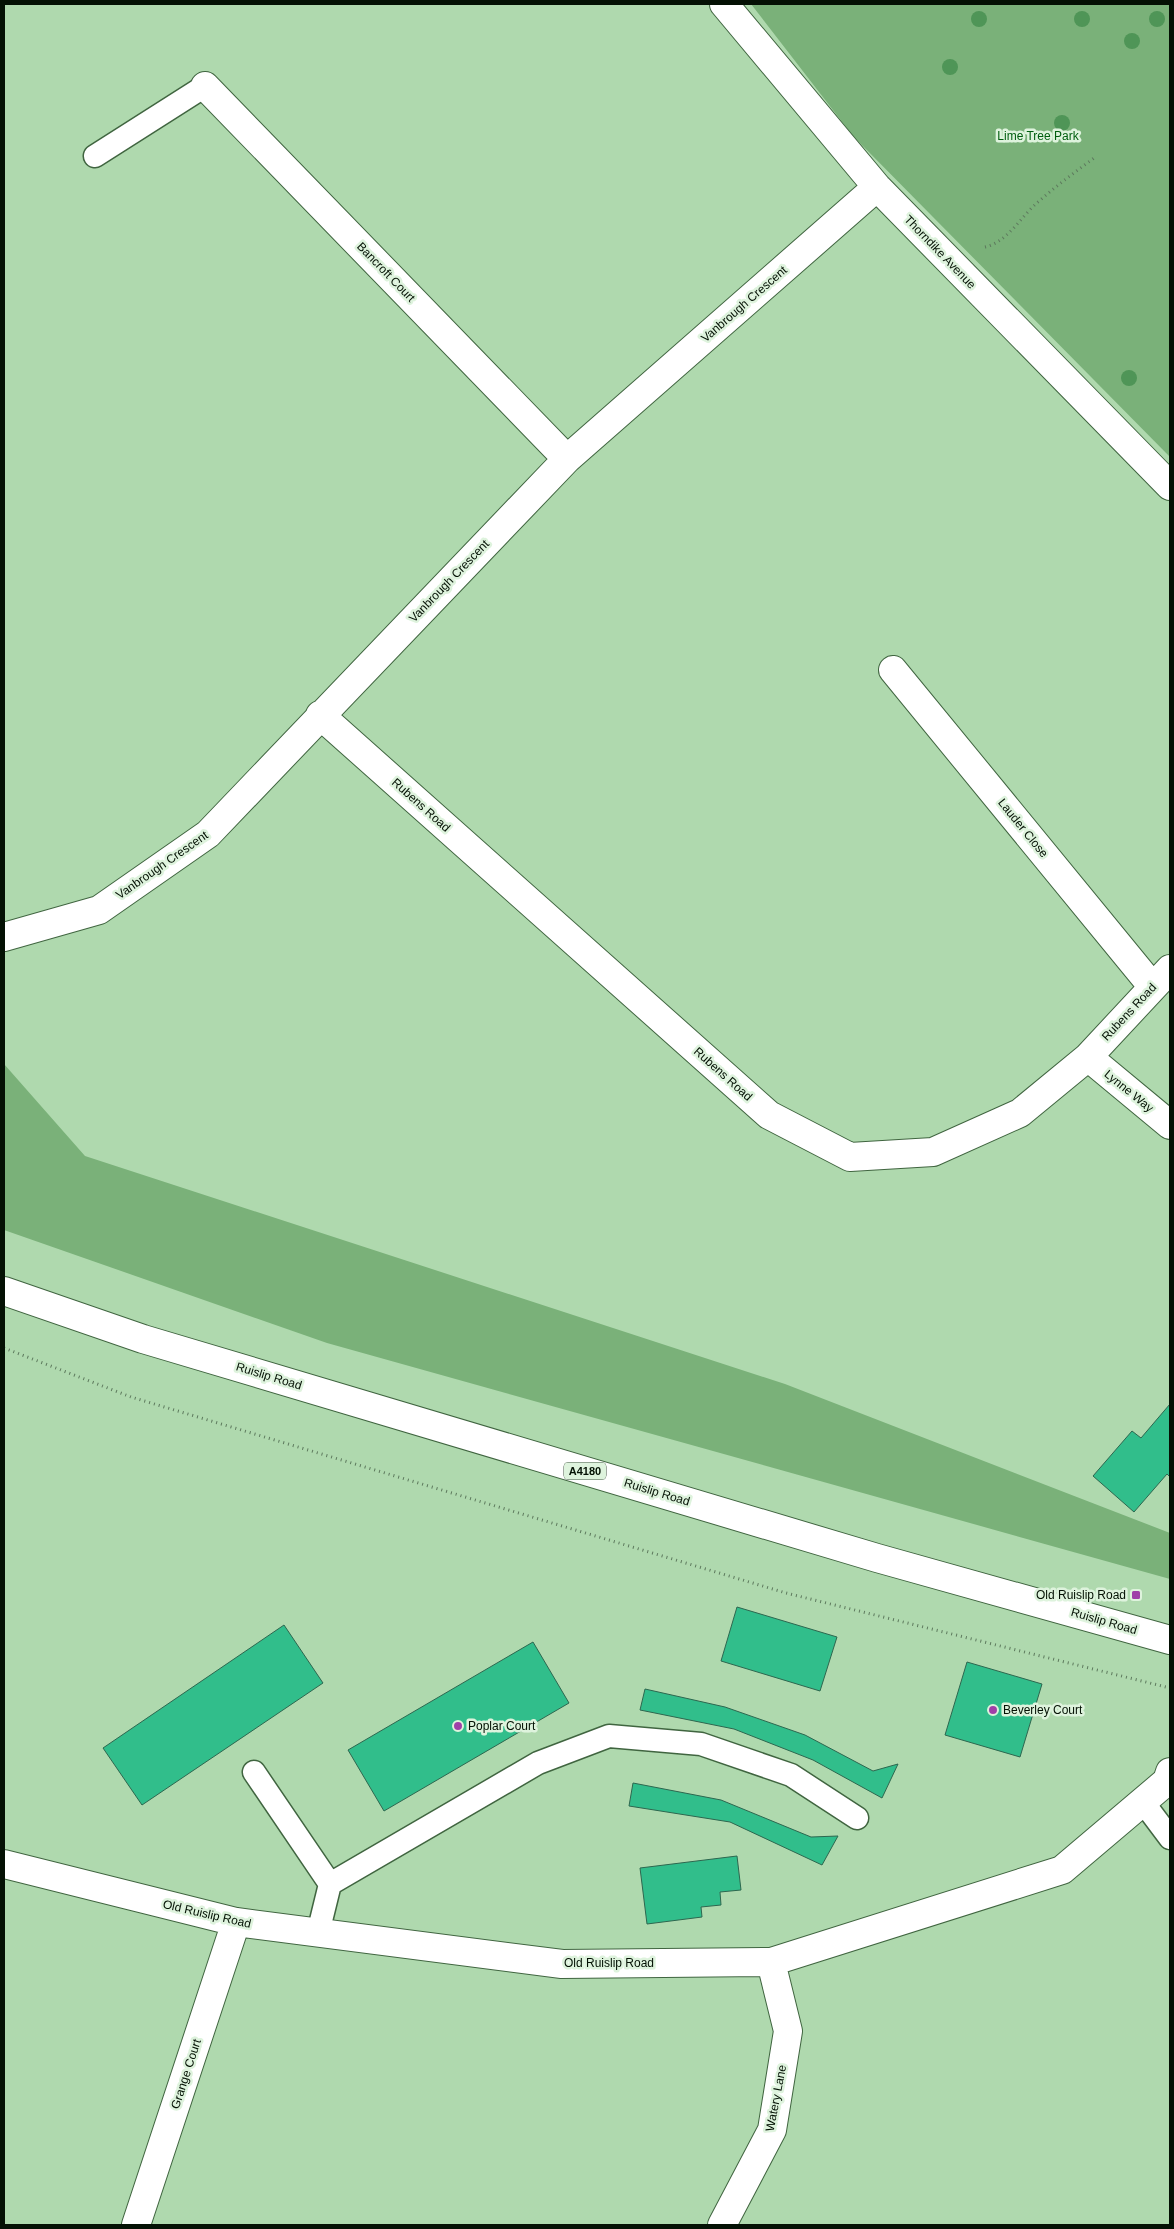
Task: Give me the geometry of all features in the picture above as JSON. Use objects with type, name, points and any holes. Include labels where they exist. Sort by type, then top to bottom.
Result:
[{"type":"street","name":"Thorndike Avenue","points":[[724,4],[877,187],[1170,486]]},
{"type":"street","name":"Bancroft Court","points":[[205,86],[567,459]]},
{"type":"street","name":"Vanbrough Crescent","points":[[4,937],[99,910],[208,834],[567,459],[877,187]]},
{"type":"street","name":"Lauder Close","points":[[893,670],[1161,978]]},
{"type":"street","name":"Rubens Road","points":[[320,715],[769,1115],[850,1157],[932,1152],[1020,1113],[1088,1057],[1161,978]]},
{"type":"street","name":"Lynne Way","points":[[1088,1057],[1170,1125]]},
{"type":"street","name":"Ruislip Road","points":[[4,1291],[144,1339],[878,1558],[1170,1640]]},
{"type":"street","name":"Old Ruislip Road","points":[[4,1864],[236,1922],[318,1933],[562,1964],[771,1962],[1062,1870],[1167,1781],[1170,1772]]},
{"type":"street","name":"Grange Court","points":[[136,2225],[236,1922]]},
{"type":"street","name":"Watery Lane","points":[[722,2225],[772,2130],[788,2030],[771,1962]]},
{"type":"lane","points":[[95,156],[205,86]]},
{"type":"lane","points":[[318,1933],[330,1884],[538,1763],[609,1736],[701,1744],[791,1775],[858,1818]]},
{"type":"lane","points":[[254,1772],[330,1884]]},
{"type":"lane","points":[[1143,1802],[1170,1838]]},
{"type":"path","points":[[952,264],[967,251],[990,246],[1006,235],[1037,202],[1094,158]]},
{"type":"path","points":[[4,1348],[131,1397],[786,1593],[1170,1688]]},
{"type":"green space","name":"Lime Tree Park","points":[[751,4],[1170,4],[1170,457],[853,136]]},
{"type":"green space","points":[[4,1064],[85,1156],[785,1384],[1170,1533],[1170,1579],[327,1343],[4,1230]]},
{"type":"building","points":[[1170,1404],[1170,1477],[1167,1474],[1134,1512],[1093,1476],[1132,1431],[1141,1438]]},
{"type":"building","points":[[737,1607],[837,1637],[820,1691],[721,1661]]},
{"type":"building","points":[[284,1625],[323,1683],[142,1805],[103,1748]]},
{"type":"building","name":"Poplar Court","points":[[533,1642],[569,1703],[384,1811],[348,1750]]},
{"type":"building","name":"Beverley Court","points":[[967,1662],[1042,1684],[1020,1757],[945,1735]]},
{"type":"building","points":[[645,1689],[725,1707],[805,1735],[873,1771],[898,1764],[882,1798],[813,1760],[734,1729],[640,1710]]},
{"type":"building","points":[[633,1783],[721,1800],[811,1837],[838,1836],[822,1865],[730,1822],[629,1806]]},
{"type":"building","points":[[737,1856],[741,1890],[720,1892],[721,1905],[701,1907],[702,1917],[647,1924],[640,1868]]},
{"type":"place","name":"Old Ruislip Road","points":[[1136,1595]]},
{"type":"place","name":"Beverley Court","points":[[993,1710]]},
{"type":"place","name":"Poplar Court","points":[[458,1726]]}]
